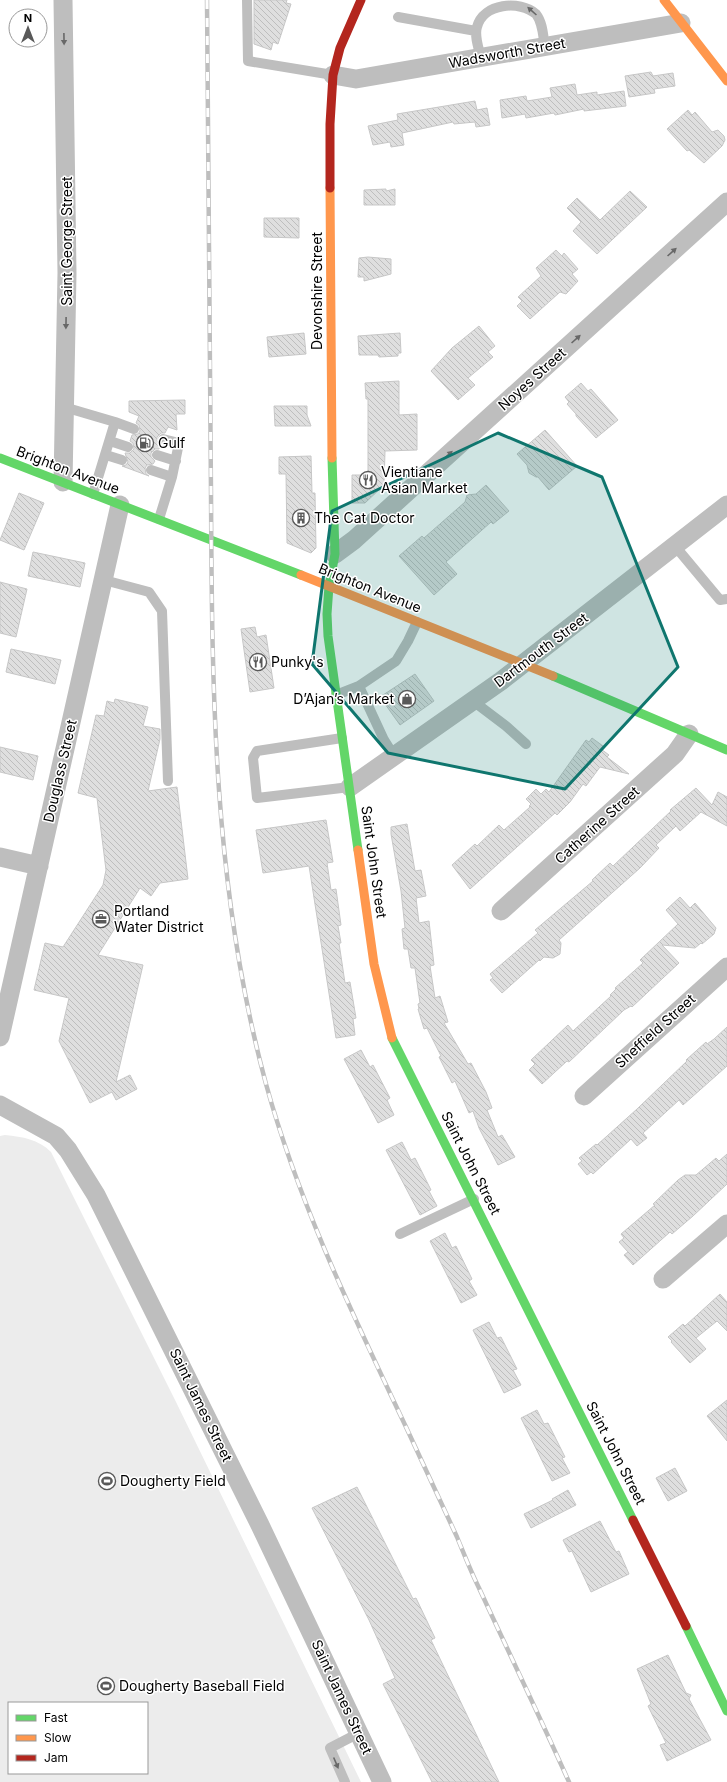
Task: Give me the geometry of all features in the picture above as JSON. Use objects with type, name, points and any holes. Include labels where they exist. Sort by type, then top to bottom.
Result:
[{"type":"main road","name":"Devonshire Street","points":[[329,586],[335,554],[332,443],[330,140],[333,75],[340,48],[361,0]]},
{"type":"main road","points":[[664,0],[727,81]]},
{"type":"main road","name":"Brighton Avenue","points":[[0,458],[329,586],[727,750]]},
{"type":"main road","name":"Saint John Street","points":[[329,586],[327,614],[328,636],[336,695],[374,964],[391,1035],[663,1579],[727,1711]]},
{"type":"street","name":"Saint George Street","points":[[63,0],[67,266],[63,482]]},
{"type":"street","name":"Wadsworth Street","points":[[333,75],[356,79],[681,23]]},
{"type":"street","name":"Noyes Street","points":[[335,554],[359,535],[727,202]]},
{"type":"street","name":"Douglass Street","points":[[0,1037],[120,505]]},
{"type":"street","name":"Dartmouth Street","points":[[350,787],[544,648],[727,505]]},
{"type":"street","name":"Catherine Street","points":[[502,912],[675,754],[689,734]]},
{"type":"street","points":[[0,857],[39,866]]},
{"type":"street","name":"Sheffield Street","points":[[584,1096],[727,967]]},
{"type":"street","name":"Saint James Street","points":[[0,1105],[56,1136],[87,1180],[212,1427],[382,1782]]},
{"type":"street","points":[[663,1279],[727,1224]]},
{"type":"lane","points":[[247,0],[248,60],[333,75]]},
{"type":"lane","points":[[481,58],[476,31],[479,20],[488,9],[500,4],[518,3],[529,7],[539,18],[545,46]]},
{"type":"lane","points":[[398,17],[476,31]]},
{"type":"lane","points":[[64,406],[134,428]]},
{"type":"lane","points":[[93,494],[106,455],[114,422]]},
{"type":"lane","points":[[159,519],[172,478],[179,443],[163,439]]},
{"type":"lane","points":[[110,441],[128,447]]},
{"type":"lane","points":[[106,455],[122,460]]},
{"type":"lane","points":[[157,456],[176,461]]},
{"type":"lane","points":[[151,470],[172,478]]},
{"type":"lane","points":[[675,546],[720,600],[727,600]]},
{"type":"lane","points":[[104,580],[149,592],[162,611],[168,781]]},
{"type":"lane","points":[[336,695],[359,686],[396,661],[417,622]]},
{"type":"lane","points":[[359,686],[384,740],[394,756]]},
{"type":"lane","points":[[473,700],[526,744]]},
{"type":"lane","points":[[342,738],[258,751],[253,758],[257,798],[350,787]]},
{"type":"lane","points":[[400,1234],[474,1199]]},
{"type":"lane","points":[[344,1782],[330,1748],[359,1733]]},
{"type":"highlighted area","points":[[498,433],[602,477],[678,667],[565,789],[388,753],[312,664],[332,511]]},
{"type":"shaded area","name":"Dougherty Field","points":[[5,1135],[30,1139],[41,1144],[51,1152],[177,1404],[361,1782],[0,1782],[0,1136]]},
{"type":"building","points":[[254,0],[287,0],[286,3],[291,4],[278,44],[273,42],[271,50],[254,44]]},
{"type":"building","points":[[651,72],[653,76],[673,73],[675,86],[654,89],[655,93],[629,97],[625,76]]},
{"type":"building","points":[[575,84],[577,95],[597,92],[597,95],[624,91],[626,106],[584,111],[584,109],[555,115],[554,113],[526,118],[525,114],[502,118],[500,100],[526,96],[527,101],[552,97],[550,88]]},
{"type":"building","points":[[475,101],[477,110],[487,108],[490,125],[476,127],[475,122],[454,124],[453,122],[402,133],[404,145],[391,147],[390,142],[373,145],[368,126],[398,120],[397,114]]},
{"type":"building","points":[[688,110],[692,115],[695,112],[712,132],[718,130],[724,136],[725,140],[722,146],[704,163],[689,150],[687,151],[667,129]]},
{"type":"building","points":[[386,189],[386,191],[395,189],[395,205],[364,205],[364,190]]},
{"type":"building","points":[[630,191],[647,207],[597,254],[573,231],[581,222],[567,208],[577,198],[600,220]]},
{"type":"building","points":[[264,218],[299,218],[299,238],[264,237]]},
{"type":"building","points":[[556,250],[562,256],[564,253],[578,269],[572,274],[578,281],[566,294],[560,292],[530,319],[517,306],[522,301],[518,297],[541,276],[536,268]]},
{"type":"building","points":[[368,257],[391,259],[391,274],[364,281],[364,277],[358,277],[359,258]]},
{"type":"building","points":[[479,326],[495,346],[488,352],[493,357],[468,378],[475,385],[458,400],[431,371],[452,348]]},
{"type":"building","points":[[304,333],[306,354],[269,357],[267,337]]},
{"type":"building","points":[[400,333],[401,353],[398,353],[398,356],[379,357],[378,355],[359,355],[358,336]]},
{"type":"building","points":[[399,381],[399,415],[417,414],[417,450],[385,451],[384,485],[365,503],[352,503],[352,475],[368,475],[368,399],[366,399],[365,383]]},
{"type":"building","points":[[581,383],[588,391],[591,389],[618,420],[596,438],[576,416],[567,404],[569,402],[565,397]]},
{"type":"building","points":[[185,400],[185,414],[176,414],[177,430],[168,427],[165,433],[161,433],[157,437],[157,441],[161,445],[159,449],[155,449],[151,453],[151,457],[155,461],[153,464],[147,465],[145,468],[146,474],[149,476],[122,466],[126,465],[128,462],[125,453],[130,453],[134,449],[133,443],[130,441],[132,435],[138,434],[140,431],[139,425],[136,423],[139,416],[129,412],[129,401]]},
{"type":"building","points":[[274,406],[307,406],[307,415],[311,426],[275,426]]},
{"type":"building","points":[[545,430],[577,466],[549,490],[538,477],[529,473],[527,465],[517,454]]},
{"type":"building","name":"The Cat Doctor","points":[[311,456],[312,493],[315,493],[316,548],[311,553],[287,543],[286,474],[279,474],[279,457]]},
{"type":"building","points":[[486,485],[509,511],[493,524],[491,522],[446,562],[457,574],[434,595],[399,556],[422,536],[424,538],[465,502],[467,495],[476,494]]},
{"type":"building","points":[[19,493],[44,503],[24,550],[0,540]]},
{"type":"building","points":[[33,552],[85,563],[80,587],[28,576]]},
{"type":"building","points":[[0,582],[27,589],[16,637],[0,633]]},
{"type":"building","name":"Punky's","points":[[255,627],[257,637],[266,635],[274,688],[250,692],[241,629]]},
{"type":"building","points":[[11,649],[61,660],[55,684],[6,672]]},
{"type":"building","name":"D’Ajan’s Market","points":[[415,674],[434,701],[400,725],[380,697]]},
{"type":"building","name":"Portland Water District","points":[[115,699],[148,707],[143,726],[160,729],[160,739],[148,791],[177,787],[188,879],[160,883],[151,896],[140,888],[98,955],[143,965],[116,1082],[130,1075],[137,1089],[116,1100],[112,1092],[90,1103],[59,1041],[69,998],[34,990],[45,943],[63,947],[103,885],[106,870],[97,798],[78,793],[96,715],[104,716],[107,701],[114,703]]},
{"type":"building","points":[[592,738],[603,746],[601,749],[609,755],[607,757],[629,774],[600,767],[586,786],[583,784],[570,802],[557,815],[555,813],[470,889],[452,865],[475,844],[477,846],[499,825],[504,830],[530,807],[529,806],[531,804],[526,799],[536,789],[541,794],[546,789],[549,792],[586,740],[589,742]]},
{"type":"building","points":[[0,747],[38,756],[33,780],[0,772]]},
{"type":"building","points":[[696,788],[712,805],[718,792],[727,797],[727,826],[701,812],[680,831],[676,826],[656,845],[659,848],[640,868],[559,940],[561,943],[560,954],[553,958],[544,957],[540,961],[539,960],[502,993],[490,980],[493,978],[490,974],[538,933],[535,930],[593,881],[592,880],[610,863],[613,866],[671,811],[670,810]]},
{"type":"building","points":[[326,820],[333,862],[327,863],[331,890],[336,889],[341,925],[338,926],[341,943],[339,943],[345,983],[350,982],[356,1018],[353,1019],[355,1035],[336,1038],[309,866],[263,873],[256,830]]},
{"type":"building","points":[[407,824],[415,871],[421,870],[426,896],[416,898],[419,923],[429,921],[434,965],[430,966],[435,998],[440,996],[448,1022],[444,1023],[468,1064],[471,1063],[486,1092],[492,1108],[487,1110],[498,1137],[502,1135],[515,1157],[498,1165],[479,1128],[473,1111],[469,1113],[455,1081],[452,1083],[439,1057],[441,1056],[427,1028],[424,1029],[418,1009],[418,1004],[420,1003],[415,968],[411,968],[408,949],[404,949],[402,929],[405,928],[401,891],[391,834],[391,827]]},
{"type":"building","points":[[680,897],[690,908],[695,903],[716,928],[714,934],[695,948],[662,945],[679,963],[632,1007],[631,1006],[624,1010],[569,1062],[567,1061],[542,1084],[529,1070],[535,1064],[531,1060],[568,1025],[573,1031],[611,996],[610,995],[616,989],[615,988],[643,963],[640,960],[678,924],[666,910]]},
{"type":"building","points":[[727,1027],[727,1066],[683,1105],[679,1100],[643,1133],[647,1138],[637,1146],[631,1139],[593,1174],[591,1172],[587,1175],[578,1164],[582,1161],[579,1158],[596,1144],[597,1145],[637,1109],[706,1042],[707,1044]]},
{"type":"building","points":[[361,1050],[370,1067],[373,1065],[390,1098],[387,1100],[394,1115],[378,1123],[344,1059]]},
{"type":"building","points":[[402,1142],[411,1160],[415,1158],[431,1190],[429,1191],[437,1206],[420,1215],[386,1150]]},
{"type":"building","points":[[727,1154],[727,1184],[693,1216],[672,1234],[670,1232],[633,1265],[624,1255],[628,1252],[619,1242],[624,1238],[621,1234],[655,1205],[653,1204],[678,1180],[685,1175],[696,1175],[716,1158],[719,1161]]},
{"type":"building","points":[[445,1233],[452,1248],[456,1246],[472,1279],[469,1281],[477,1295],[461,1303],[430,1241]]},
{"type":"building","points":[[720,1294],[727,1302],[727,1331],[717,1321],[696,1338],[706,1349],[690,1363],[668,1337],[683,1324],[685,1326]]},
{"type":"building","points":[[489,1322],[497,1338],[501,1337],[517,1369],[513,1370],[521,1385],[504,1393],[473,1330]]},
{"type":"building","points":[[727,1400],[727,1441],[707,1416]]},
{"type":"building","points":[[537,1410],[544,1424],[548,1423],[565,1457],[562,1458],[570,1473],[552,1481],[521,1418]]},
{"type":"building","points":[[675,1468],[687,1491],[668,1501],[656,1478]]},
{"type":"building","points":[[357,1487],[413,1599],[416,1598],[435,1638],[431,1640],[499,1782],[432,1782],[383,1684],[395,1678],[369,1620],[312,1508]]},
{"type":"building","points":[[568,1490],[576,1505],[531,1528],[524,1514],[553,1500],[552,1499]]},
{"type":"building","points":[[600,1521],[616,1552],[619,1551],[629,1574],[591,1592],[572,1551],[569,1552],[563,1540]]},
{"type":"building","points":[[668,1655],[686,1693],[691,1695],[689,1699],[711,1740],[667,1761],[660,1745],[666,1743],[648,1706],[651,1704],[637,1669]]},
{"type":"railway","points":[[207,0],[211,568],[215,716],[219,790],[226,864],[235,937],[248,1011],[279,1129],[294,1172],[328,1258],[569,1782]]},
{"type":"traffic: fast","points":[[0,458],[301,575]]},
{"type":"traffic: fast","points":[[332,458],[335,554],[329,586],[327,614],[328,636],[358,850]]},
{"type":"traffic: fast","points":[[553,676],[727,750]]},
{"type":"traffic: fast","points":[[392,1038],[633,1520]]},
{"type":"traffic: fast","points":[[686,1626],[727,1711]]},
{"type":"traffic: slow","points":[[664,0],[727,81]]},
{"type":"traffic: slow","points":[[330,188],[332,458]]},
{"type":"traffic: slow","points":[[301,575],[553,676]]},
{"type":"traffic: slow","points":[[358,850],[374,964],[392,1038]]},
{"type":"traffic: jam","points":[[330,188],[330,124],[333,75],[340,48],[361,0]]},
{"type":"traffic: jam","points":[[633,1520],[686,1626]]},
{"type":"place","name":"Gulf","points":[[145,443]]},
{"type":"place","name":"Vientiane Asian Market","points":[[368,480]]},
{"type":"place","name":"The Cat Doctor","points":[[301,518]]},
{"type":"place","name":"Punky's","points":[[258,662]]},
{"type":"place","name":"D’Ajan’s Market","points":[[407,699]]},
{"type":"place","name":"Portland Water District","points":[[101,919]]},
{"type":"place","name":"Dougherty Field","points":[[107,1481]]},
{"type":"place","name":"Dougherty Baseball Field","points":[[106,1686]]}]
